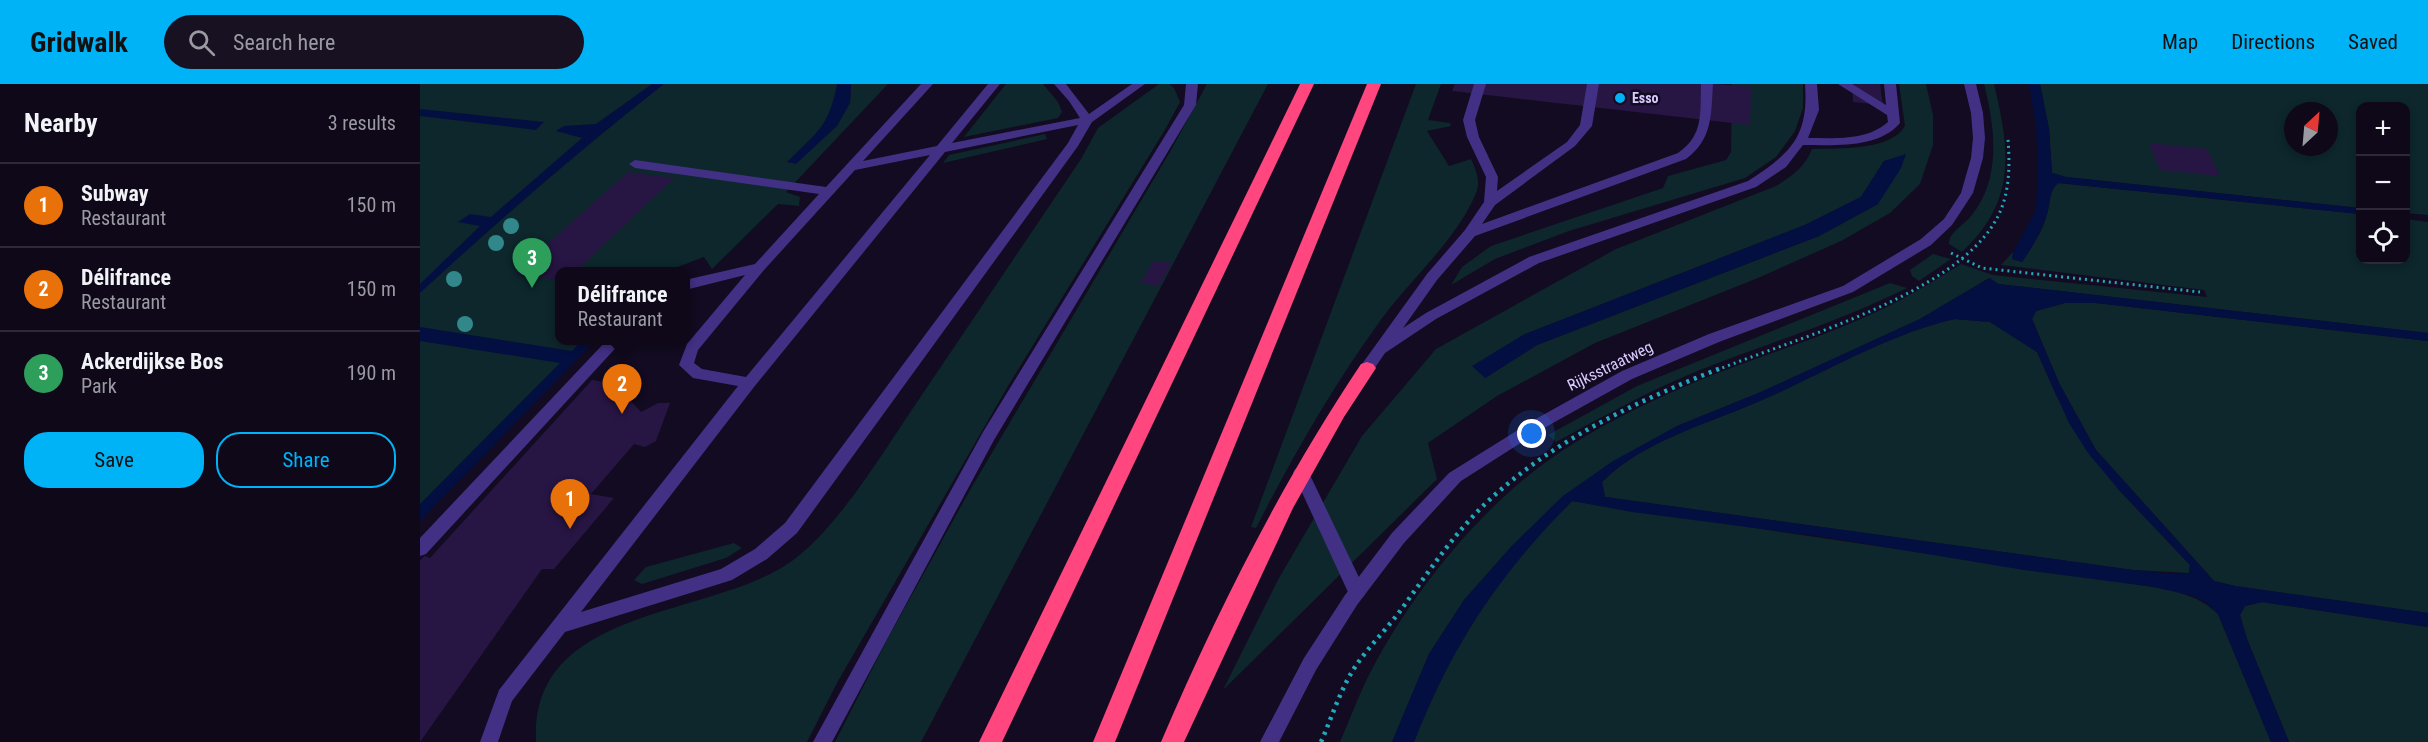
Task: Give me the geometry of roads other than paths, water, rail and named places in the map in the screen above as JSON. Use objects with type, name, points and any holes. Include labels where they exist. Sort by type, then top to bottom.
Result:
[{"type":"highway","points":[[990,742],[1307,84]]},
{"type":"highway","points":[[1104,742],[1374,84]]},
{"type":"highway","points":[[1172,742],[1301,472],[1367,368]]},
{"type":"street","points":[[749,383],[698,374],[686,365],[692,348],[759,267],[927,84]]},
{"type":"street","points":[[489,742],[505,696],[749,383],[994,84]]},
{"type":"street","points":[[1060,84],[1074,99],[1087,120]]},
{"type":"street","points":[[850,167],[1087,120],[1139,84]]},
{"type":"street","points":[[822,742],[988,436],[1190,105],[1192,84]]},
{"type":"street","points":[[1480,84],[1469,120],[1473,137],[1492,177],[1490,202]]},
{"type":"street","points":[[1367,368],[1432,277],[1470,233],[1490,202],[1571,144],[1586,126],[1593,84]]},
{"type":"street","points":[[1470,233],[1682,156],[1696,148],[1703,136],[1707,84]]},
{"type":"street","points":[[1382,349],[1431,316],[1534,261],[1581,242],[1752,184],[1782,164],[1800,141],[1808,127],[1813,110],[1811,84]]},
{"type":"street","points":[[1844,84],[1894,114]]},
{"type":"street","points":[[1800,141],[1844,141],[1881,135],[1894,123],[1890,84]]},
{"type":"street","name":"Rijksstraatweg","points":[[1269,742],[1310,664],[1357,592],[1398,538],[1455,477],[1539,424],[1627,375],[1714,338],[1848,289],[1926,242],[1948,222],[1958,208],[1973,174],[1979,138],[1977,113],[1970,84]]},
{"type":"street","points":[[561,626],[726,575],[761,554],[791,528],[1074,144],[1087,120]]},
{"type":"street","points":[[635,164],[828,191]]},
{"type":"street","points":[[690,284],[759,267]]},
{"type":"street","points":[[420,549],[611,345]]},
{"type":"street","points":[[1301,472],[1357,592]]},
{"type":"place","name":"Esso","points":[[1620,98]]},
{"type":"place","name":"Ackerdijkse Bos","points":[[532,288]]},
{"type":"place","name":"Délifrance","points":[[622,414]]},
{"type":"place","name":"Subway","points":[[570,529]]}]
